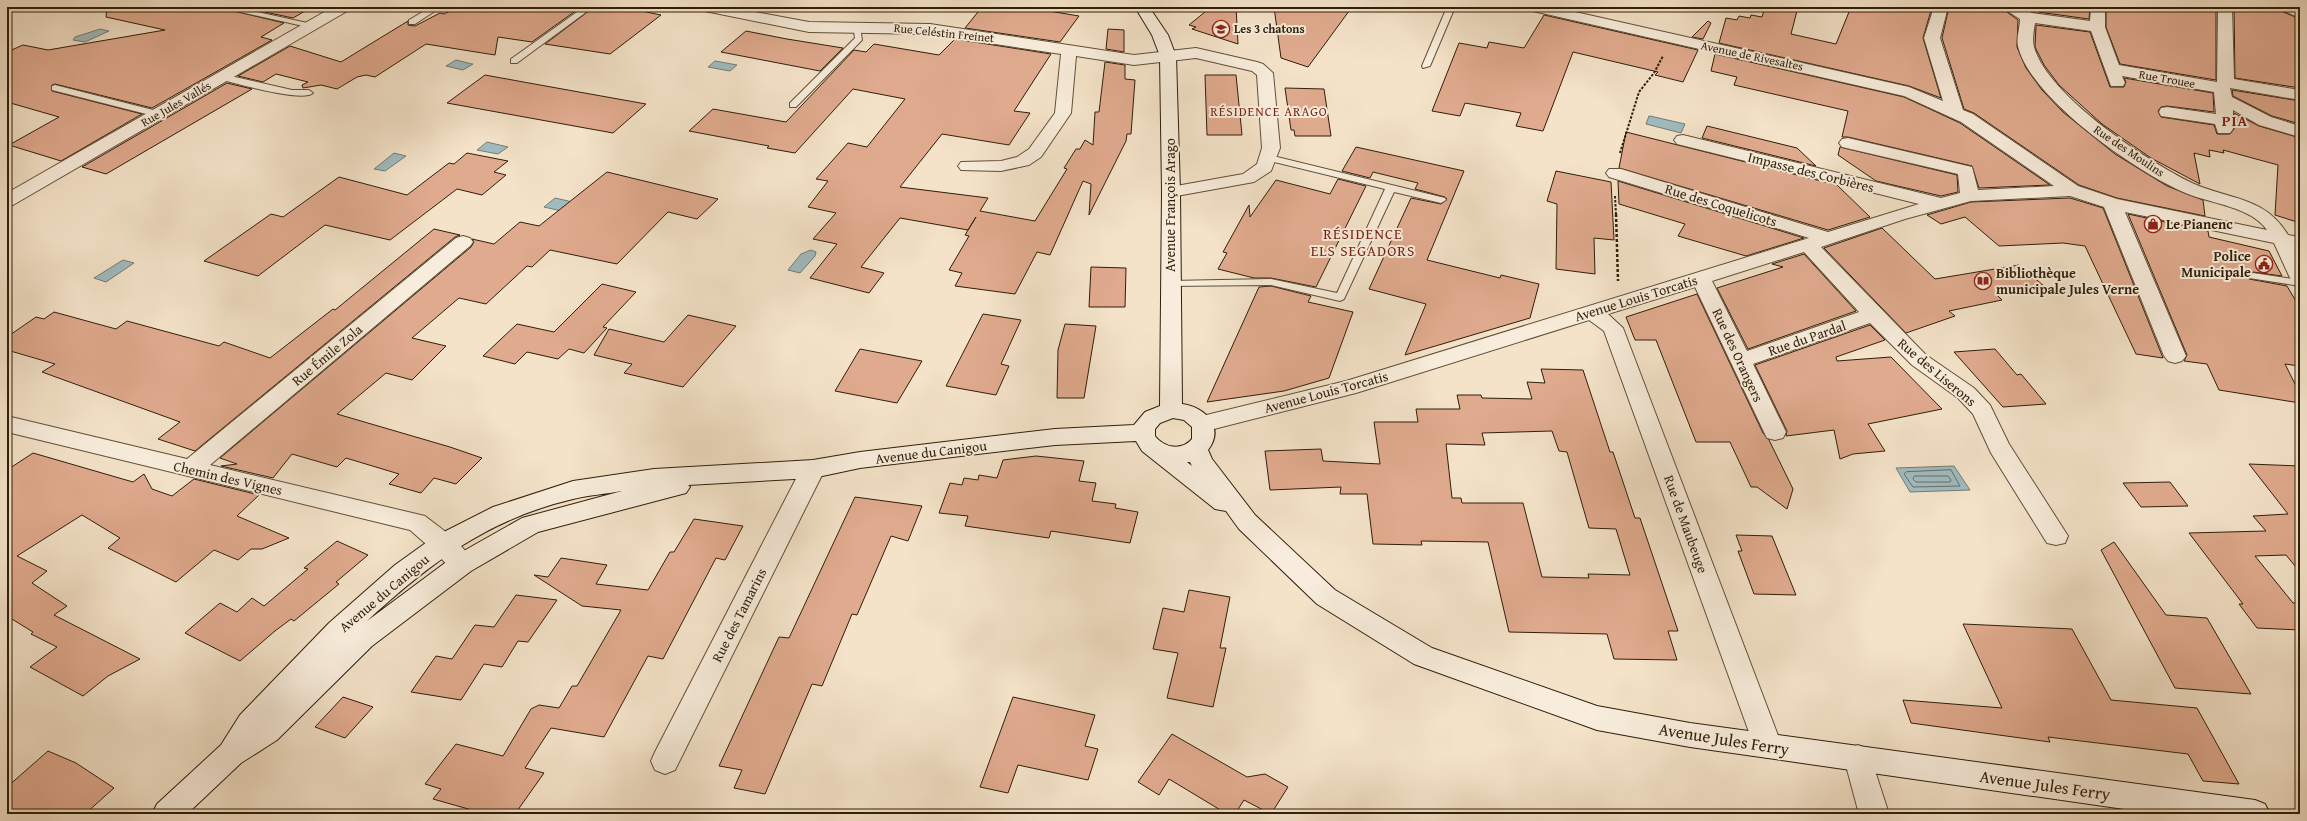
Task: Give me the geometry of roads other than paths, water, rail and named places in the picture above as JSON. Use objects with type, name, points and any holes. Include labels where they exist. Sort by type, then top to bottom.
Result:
[{"type":"street","name":"Rue Jules Vallés","points":[[7,200],[344,7]]},
{"type":"street","name":"Rue Celéstin Freinet","points":[[705,7],[722,8],[809,27],[930,29],[1134,60],[1196,53],[1257,67],[1265,73],[1271,148],[1269,158]]},
{"type":"street","name":"Avenue François Arago","points":[[1142,7],[1160,35],[1168,56],[1171,192],[1171,410]]},
{"type":"street","name":"Avenue de Rivesaltes","points":[[1533,7],[1909,92],[1961,115],[2072,190]]},
{"type":"street","points":[[1941,7],[1932,38],[1961,115]]},
{"type":"street","points":[[2008,7],[2028,18],[2097,27],[2098,7]]},
{"type":"street","points":[[2168,114],[2223,125],[2225,91],[2225,7]]},
{"type":"street","points":[[2287,7],[2300,13]]},
{"type":"street","name":"Rue des Moulins","points":[[2028,18],[2026,46],[2030,57],[2044,80],[2081,118],[2146,163],[2185,187],[2245,207],[2268,218],[2300,278]]},
{"type":"street","name":"Rue Trouee","points":[[2097,27],[2115,76],[2225,91],[2300,95]]},
{"type":"street","points":[[967,166],[1001,166],[1023,161],[1035,153],[1063,113],[1069,51]]},
{"type":"street","points":[[2225,91],[2265,121],[2300,132]]},
{"type":"street","name":"Impasse des Corbières","points":[[1683,140],[1940,204]]},
{"type":"street","points":[[1848,143],[1966,172],[1970,196]]},
{"type":"street","points":[[1171,192],[1248,178],[1265,166],[1269,158]]},
{"type":"street","name":"Rue des Coquelicots","points":[[1615,173],[1828,238]]},
{"type":"street","points":[[2072,190],[2112,204],[2300,243]]},
{"type":"street","name":"Avenue Louis Torcatis","points":[[1202,424],[1348,388],[1591,311],[1940,204],[1970,196],[2072,190]]},
{"type":"street","points":[[2112,204],[2175,356]]},
{"type":"street","name":"Rue Émile Zola","points":[[191,468],[463,242]]},
{"type":"street","name":"Rue des Liserons","points":[[1808,245],[1919,360],[1966,393],[1982,410],[1999,447],[2056,536]]},
{"type":"street","name":"Rue des Orangers","points":[[1701,278],[1775,432]]},
{"type":"street","name":"Rue de Maubeuge","points":[[1591,311],[1613,328],[1768,746]]},
{"type":"street","name":"Rue du Pardal","points":[[1741,361],[1873,314]]},
{"type":"street","points":[[1171,410],[1187,412],[1200,420],[1202,424],[1206,430],[1204,441],[1196,449],[1186,454],[1161,454],[1145,442],[1142,433],[1146,422],[1156,414],[1171,410]]},
{"type":"street","name":"Chemin des Vignes","points":[[7,424],[417,523],[443,544],[462,564]]},
{"type":"street","name":"Avenue du Canigou","points":[[231,754],[250,724],[338,631],[404,572],[443,544],[501,513],[573,490],[654,478],[721,476],[813,469],[860,460],[1055,437],[1142,433]]},
{"type":"street","name":"Avenue Jules Ferry","points":[[1196,449],[1202,463],[1247,522]]},
{"type":"street","name":"Avenue Jules Ferry","points":[[1161,454],[1247,522],[1326,597],[1422,656],[1597,718],[1690,735],[2255,814]]},
{"type":"street","name":"Rue des Tamarins","points":[[665,761],[813,469]]},
{"type":"street","name":"Avenue du Canigou","points":[[167,814],[231,754],[267,731],[363,638],[462,564],[530,525],[573,512],[721,476]]},
{"type":"street","points":[[1858,758],[1874,814]]},
{"type":"lane","points":[[222,7],[312,26]]},
{"type":"lane","points":[[412,22],[437,7]]},
{"type":"lane","points":[[514,61],[589,7]]},
{"type":"lane","points":[[1426,66],[1451,7]]},
{"type":"lane","points":[[793,105],[859,38],[856,27]]},
{"type":"lane","points":[[222,77],[292,93],[309,93]]},
{"type":"lane","points":[[55,88],[158,114]]},
{"type":"lane","points":[[1269,158],[1441,200]]},
{"type":"lane","points":[[1170,284],[1271,282],[1340,297],[1391,188]]},
{"type":"lane","points":[[2253,276],[2300,283]]},
{"type":"water","points":[[100,29],[109,31],[85,42],[73,40],[75,37]]},
{"type":"water","points":[[456,60],[473,64],[463,70],[446,66]]},
{"type":"water","points":[[715,61],[737,65],[730,71],[708,67]]},
{"type":"water","points":[[1649,116],[1685,124],[1681,133],[1646,124]]},
{"type":"water","points":[[487,142],[508,147],[498,154],[477,150]]},
{"type":"water","points":[[394,153],[406,156],[385,171],[374,169]]},
{"type":"water","points":[[555,198],[577,203],[566,212],[544,207]]},
{"type":"water","points":[[811,250],[816,252],[815,256],[800,273],[788,270],[801,254]]},
{"type":"water","points":[[123,260],[134,263],[106,282],[94,278]]},
{"type":"water","points":[[1954,466],[1970,490],[1910,492],[1896,468]]},
{"type":"place","name":"Les 3 chatons","points":[[1221,29]]},
{"type":"place","name":"Le Pianenc","points":[[2153,224]]},
{"type":"place","name":"Police Municipale","points":[[2264,264]]},
{"type":"place","name":"Bibliothèque municipale Jules Verne","points":[[1983,281]]},
{"type":"district","name":"RÉSIDENCE ARAGO","points":[[1269,111]]},
{"type":"district","name":"PIA","points":[[2235,121]]},
{"type":"district","name":"RÉSIDENCE ELS SEGADORS","points":[[1363,242]]}]
